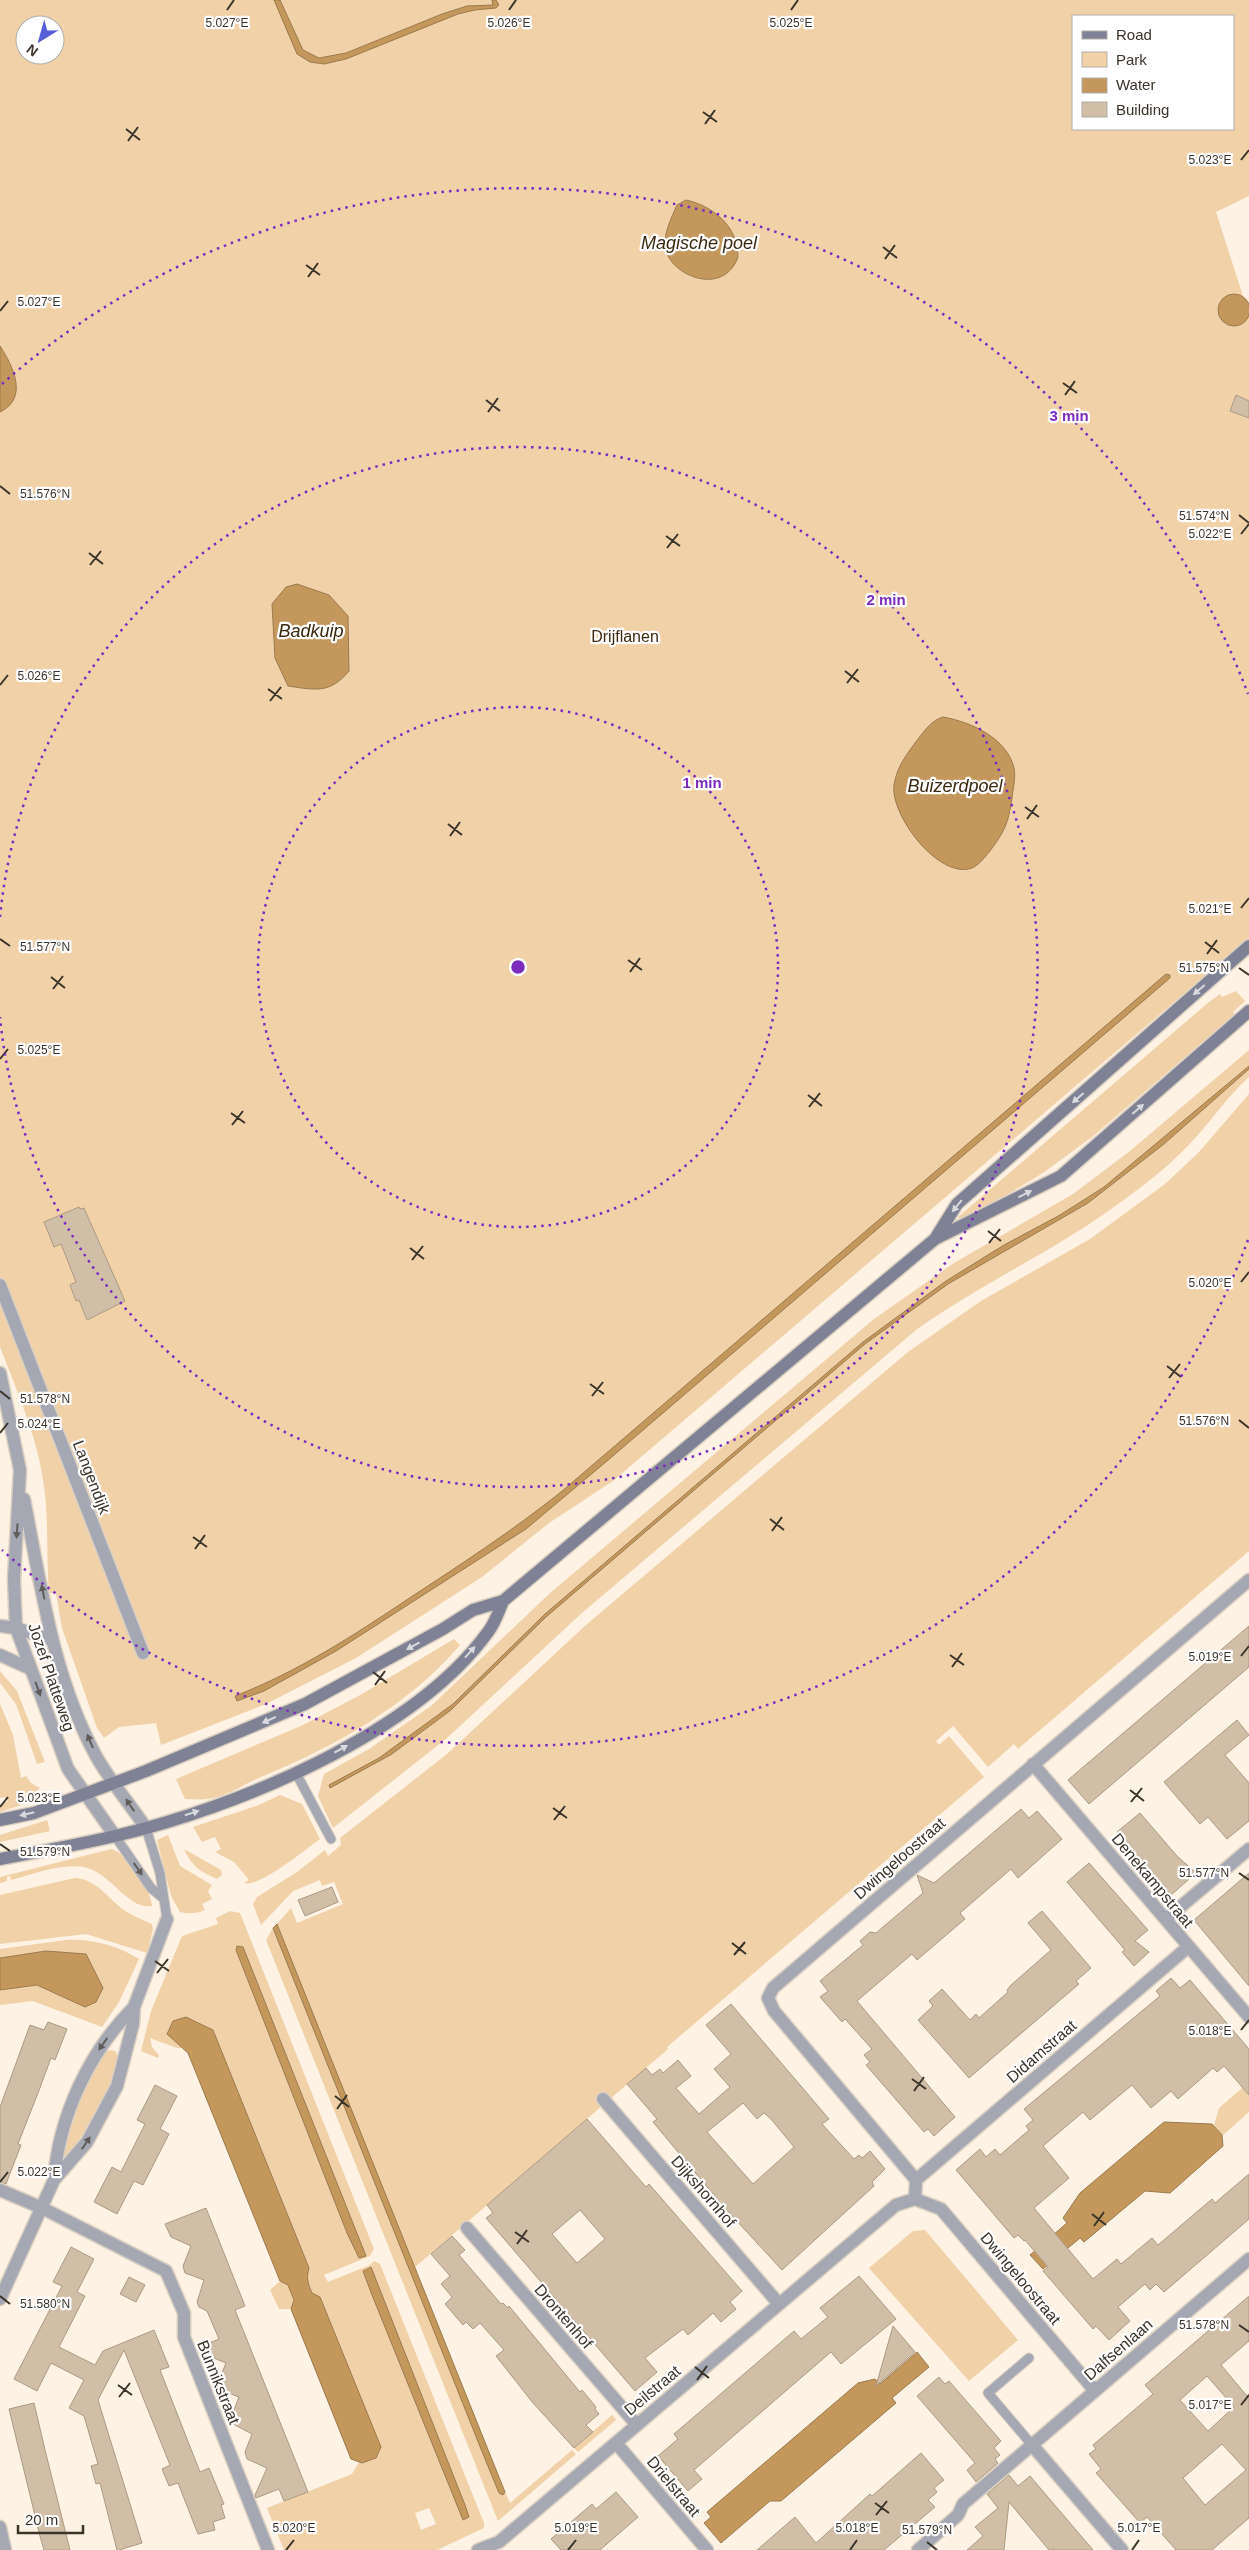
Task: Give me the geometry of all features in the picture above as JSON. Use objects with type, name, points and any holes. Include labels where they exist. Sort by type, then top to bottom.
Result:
[{"type":"main road","points":[[935,1239],[957,1204],[1249,946]]},
{"type":"main road","points":[[0,1820],[34,1813],[232,1736],[305,1704],[363,1674],[473,1610],[503,1601],[935,1239],[1061,1176],[1249,1011]]},
{"type":"main road","points":[[0,1860],[146,1828],[253,1792],[296,1773],[385,1725],[450,1674],[489,1631],[503,1601]]},
{"type":"street","name":"Langendijk","points":[[0,1285],[143,1653]]},
{"type":"street","name":"Jozef Platteweg","points":[[0,1373],[9,1407],[21,1482],[52,1640],[66,1686],[96,1756],[146,1828]]},
{"type":"street","name":"Jozef Platteweg","points":[[21,1482],[14,1579],[16,1628],[68,1769],[115,1836]]},
{"type":"street","name":"Dwingeloostraat","points":[[916,2180],[774,2011],[768,1998],[773,1988],[1249,1580]]},
{"type":"street","points":[[0,1626],[16,1628],[52,1640]]},
{"type":"street","points":[[0,1655],[31,1669]]},
{"type":"street","name":"Denekampstraat","points":[[1033,1764],[1249,2017]]},
{"type":"street","points":[[1166,1919],[1249,1849]]},
{"type":"street","points":[[0,2299],[54,2180],[88,2142],[117,2086],[133,2024],[134,2007],[166,1920]]},
{"type":"street","name":"Didamstraat","points":[[916,2180],[1188,1946]]},
{"type":"street","points":[[54,2180],[56,2155],[63,2130],[85,2073],[118,2022],[134,2007]]},
{"type":"street","name":"Dijkshornhof","points":[[603,2099],[779,2304]]},
{"type":"street","points":[[914,2200],[916,2180]]},
{"type":"street","name":"Bunnikstraat","points":[[0,2190],[42,2208],[166,2271],[184,2313],[184,2337],[268,2550]]},
{"type":"street","name":"Dwingeloostraat","points":[[914,2200],[941,2209],[1094,2391]]},
{"type":"street","name":"Deilstraat","points":[[478,2550],[499,2542],[896,2205],[914,2200]]},
{"type":"street","name":"Drontenhof","points":[[466,2228],[637,2425]]},
{"type":"street","name":"Dalfsenlaan","points":[[918,2550],[958,2515],[963,2504],[1249,2258]]},
{"type":"street","name":"Drielstraat","points":[[616,2442],[707,2550]]},
{"type":"street","points":[[1032,2445],[1122,2550]]},
{"type":"street","points":[[0,2527],[5,2550]]},
{"type":"lane","points":[[296,1773],[330,1840]]},
{"type":"lane","points":[[146,1828],[160,1872],[166,1920]]},
{"type":"lane","points":[[115,1836],[151,1888],[164,1899]]},
{"type":"lane","points":[[1029,2358],[988,2393],[1032,2445]]},
{"type":"green space","name":"Drijflanen","points":[[0,0],[1249,0],[1249,196],[1216,212],[1243,296],[1249,302],[1249,938],[613,1481],[549,1523],[482,1577],[356,1658],[266,1704],[161,1745],[156,1723],[119,1727],[104,1738],[97,1728],[62,1628],[56,1593],[49,1593],[44,1486],[32,1433],[0,1347]]},
{"type":"green space","points":[[1236,991],[1245,1001],[1233,1012],[1235,1014],[1092,1137],[1043,1173],[962,1222],[958,1217],[1209,1002],[1220,994],[1222,997]]},
{"type":"green space","points":[[1249,1050],[1249,1066],[1104,1187],[1060,1215],[1004,1245],[946,1281],[863,1342],[545,1614],[453,1704],[404,1742],[330,1788],[392,1754],[451,1710],[546,1617],[865,1344],[948,1284],[1088,1203],[1164,1144],[1249,1069],[1249,1077],[1188,1146],[1162,1170],[1100,1217],[1074,1234],[968,1296],[916,1330],[583,1612],[447,1738],[333,1828],[318,1796],[324,1774],[369,1749],[431,1706],[549,1594],[874,1319],[954,1263],[1073,1194],[1130,1151]]},
{"type":"green space","points":[[1249,1094],[1249,1551],[1018,1749],[1014,1744],[988,1767],[953,1726],[936,1741],[939,1745],[949,1736],[984,1777],[667,2047],[668,2049],[414,2268],[277,1924],[291,1908],[297,1923],[343,1904],[334,1882],[322,1886],[320,1880],[293,1891],[261,1925],[253,1904],[257,1897],[297,1872],[325,1850],[328,1856],[341,1845],[340,1838],[447,1754],[586,1625],[908,1352],[981,1301],[1090,1239],[1165,1184],[1199,1152]]},
{"type":"green space","points":[[454,1639],[460,1645],[440,1667],[393,1706],[368,1723],[316,1752],[221,1796],[205,1799],[185,1799],[176,1779],[303,1725],[362,1694]]},
{"type":"green space","points":[[0,1671],[17,1691],[45,1762],[37,1764],[16,1704],[0,1683]]},
{"type":"green space","points":[[0,1704],[13,1735],[21,1778],[26,1776],[31,1783],[40,1788],[24,1804],[0,1812],[0,1804],[8,1801],[4,1797],[0,1798]]},
{"type":"green space","points":[[280,1795],[302,1804],[320,1839],[271,1874],[251,1883],[244,1883],[249,1880],[234,1862],[215,1852],[221,1849],[215,1837],[202,1842],[193,1827],[259,1805]]},
{"type":"green space","points":[[47,1820],[50,1831],[0,1842],[0,1835]]},
{"type":"green space","points":[[168,1835],[180,1866],[212,1885],[208,1891],[212,1899],[202,1904],[205,1910],[192,1913],[180,1912],[171,1896],[157,1840]]},
{"type":"green space","points":[[111,1849],[131,1864],[148,1891],[152,1906],[143,1906],[135,1902],[103,1876],[84,1867],[66,1866],[11,1880],[10,1876],[7,1877],[7,1881],[0,1883],[0,1877]]},
{"type":"green space","points":[[184,1849],[221,1870],[222,1875],[217,1879],[205,1873],[193,1864]]},
{"type":"green space","points":[[75,1878],[91,1882],[127,1912],[152,1924],[153,1929],[147,1953],[86,1934],[0,1944],[0,1895]]},
{"type":"green space","points":[[230,1911],[240,1913],[374,2249],[370,2256],[324,2275],[328,2282],[370,2265],[374,2261],[380,2264],[484,2523],[484,2528],[437,2550],[284,2550],[267,2508],[352,2474],[359,2462],[362,2463],[376,2458],[306,2277],[309,2268],[213,2030],[186,2017],[173,2021],[167,2033],[183,2048],[177,2048],[150,2038],[152,2047],[159,2055],[158,2058],[141,2051],[151,2011],[182,1936],[218,1924],[216,1918]],"holes":[[[237,1946],[243,1947],[365,2256],[347,2233],[236,1950]],[[370,2267],[454,2498],[363,2271]],[[429,2508],[436,2524],[421,2530],[415,2513]]]},
{"type":"green space","points":[[273,1928],[499,2493],[505,2494],[505,2492],[510,2503],[572,2450],[576,2454],[498,2521],[266,1940]]},
{"type":"green space","points":[[66,1940],[85,1940],[104,1944],[123,1950],[139,1959],[119,2002],[102,2027],[33,2001],[0,2005],[0,1990],[37,1985],[85,2007],[86,1954],[46,1951],[0,1958],[0,1949]]},
{"type":"green space","points":[[110,2050],[115,2051],[118,2056],[112,2082],[90,2124],[65,2158],[67,2136],[79,2101],[95,2067]]},
{"type":"green space","points":[[1249,2082],[1249,2112],[1222,2136],[1214,2125],[1219,2108]]},
{"type":"green space","points":[[925,2230],[1018,2340],[969,2381],[869,2268],[913,2231]]},
{"type":"green space","points":[[280,2281],[288,2285],[294,2300],[291,2309],[279,2309],[270,2290]]},
{"type":"green space","points":[[612,2415],[616,2420],[578,2452],[574,2448]]},
{"type":"water","points":[[274,0],[280,0],[303,50],[319,58],[346,53],[442,14],[467,6],[493,5],[492,0],[496,0],[499,5],[496,8],[458,14],[346,59],[324,64],[310,62],[297,54]]},
{"type":"water","name":"Magische poel","points":[[686,200],[714,212],[729,227],[734,236],[738,257],[731,270],[720,277],[709,279],[696,278],[685,273],[668,256],[665,240],[669,225],[677,205]]},
{"type":"water","points":[[1234,294],[1240,295],[1245,299],[1249,304],[1249,316],[1245,321],[1240,325],[1234,326],[1228,325],[1223,321],[1219,316],[1218,310],[1219,304],[1223,299],[1228,295]]},
{"type":"water","points":[[0,346],[10,363],[16,381],[16,390],[14,399],[9,406],[0,412]]},
{"type":"water","name":"Badkuip","points":[[297,584],[329,595],[348,616],[349,671],[335,684],[322,689],[288,686],[275,658],[272,604],[286,587]]},
{"type":"water","name":"Buizerdpoel","points":[[943,717],[976,727],[996,740],[1010,757],[1014,768],[1015,779],[1005,827],[989,852],[972,868],[959,869],[945,864],[932,855],[908,828],[895,798],[895,778],[903,760],[926,729],[935,720]]},
{"type":"water","points":[[1166,974],[1170,975],[1170,978],[526,1529],[336,1651],[264,1691],[237,1701],[235,1696],[302,1665],[366,1626],[486,1547],[561,1492]]},
{"type":"water","points":[[1249,1066],[1249,1069],[1164,1144],[1088,1203],[948,1284],[865,1344],[546,1617],[451,1710],[392,1754],[330,1788],[329,1785],[379,1758],[453,1704],[545,1614],[863,1342],[946,1281],[1004,1245],[1060,1215],[1104,1187]]},
{"type":"water","points":[[277,1924],[505,2492],[503,2495],[499,2493],[483,2454],[273,1928]]},
{"type":"water","points":[[237,1946],[243,1947],[366,2256],[359,2258],[347,2233],[236,1950]]},
{"type":"water","points":[[46,1951],[86,1954],[103,1988],[96,2002],[85,2007],[37,1985],[0,1990],[0,1958]]},
{"type":"water","points":[[186,2017],[213,2030],[309,2268],[308,2281],[312,2293],[320,2297],[381,2447],[376,2458],[362,2463],[351,2459],[291,2309],[294,2300],[288,2285],[280,2281],[188,2053],[167,2034],[173,2021]]},
{"type":"water","points":[[1164,2122],[1212,2124],[1222,2135],[1223,2146],[1170,2193],[1145,2191],[1084,2242],[1080,2238],[1043,2269],[1030,2255],[1067,2223],[1063,2218],[1080,2193]]},
{"type":"water","points":[[371,2267],[465,2505],[469,2517],[463,2520],[363,2271]]},
{"type":"water","points":[[917,2352],[929,2367],[892,2398],[896,2403],[781,2501],[770,2501],[721,2543],[704,2523],[711,2517],[707,2512],[858,2383],[875,2379],[880,2384]]},
{"type":"building","points":[[1236,395],[1249,401],[1249,418],[1230,411]]},
{"type":"building","points":[[79,1207],[80,1209],[84,1208],[125,1301],[87,1320],[79,1300],[76,1301],[70,1285],[76,1282],[61,1244],[54,1247],[44,1222]]},
{"type":"building","points":[[1249,1626],[1249,1667],[1089,1804],[1068,1780]]},
{"type":"building","points":[[1237,1720],[1249,1735],[1225,1755],[1249,1783],[1249,1821],[1227,1839],[1208,1817],[1200,1824],[1164,1782]]},
{"type":"building","points":[[1021,1809],[1029,1818],[1037,1811],[1062,1839],[1018,1878],[1011,1869],[960,1913],[965,1919],[917,1960],[912,1954],[857,2001],[955,2117],[934,2136],[928,2129],[924,2132],[866,2065],[870,2062],[864,2055],[872,2049],[845,2019],[842,2022],[820,1997],[828,1991],[820,1981],[863,1945],[860,1941],[870,1932],[876,1933],[923,1893],[917,1875],[934,1883]]},
{"type":"building","points":[[1140,1813],[1177,1856],[1196,1873],[1171,1895],[1117,1832]]},
{"type":"building","points":[[1089,1863],[1148,1930],[1135,1941],[1149,1952],[1134,1966],[1122,1952],[1125,1950],[1067,1882]]},
{"type":"building","points":[[1249,1873],[1249,1986],[1194,1920]]},
{"type":"building","points":[[332,1887],[338,1902],[305,1916],[298,1900]]},
{"type":"building","points":[[1042,1911],[1091,1968],[1076,1981],[1079,1984],[969,2078],[918,2020],[933,2006],[929,2001],[942,1989],[970,2020],[976,2014],[979,2018],[1008,1992],[1007,1990],[1011,1985],[1051,1950],[1028,1923]]},
{"type":"building","points":[[1171,1978],[1180,1988],[1190,1980],[1249,2049],[1249,2095],[1224,2066],[1217,2072],[1213,2068],[1178,2099],[1171,2091],[1151,2108],[1132,2085],[1090,2120],[1083,2112],[1043,2146],[1069,2178],[1034,2208],[1093,2279],[1117,2259],[1121,2264],[1152,2238],[1158,2245],[1212,2199],[1215,2203],[1249,2174],[1249,2219],[1164,2292],[1156,2284],[1150,2290],[1145,2284],[1118,2307],[1130,2321],[1109,2340],[1096,2326],[1093,2329],[1043,2271],[1048,2267],[1025,2240],[1018,2235],[1014,2238],[956,2170],[980,2149],[986,2157],[995,2149],[1000,2155],[1029,2130],[1026,2126],[1033,2120],[1024,2109],[1160,1996],[1156,1991]]},
{"type":"building","points":[[731,2004],[829,2119],[822,2124],[854,2159],[859,2155],[862,2158],[870,2151],[885,2169],[872,2182],[874,2186],[782,2270],[722,2205],[653,2122],[657,2119],[627,2084],[646,2068],[652,2075],[660,2069],[663,2073],[678,2060],[691,2076],[676,2088],[699,2114],[730,2087],[714,2069],[731,2054],[706,2025]],"holes":[[[743,2103],[757,2119],[764,2113],[794,2147],[753,2184],[707,2132]]]},
{"type":"building","points":[[48,2022],[67,2029],[55,2060],[51,2058],[18,2144],[21,2145],[6,2184],[0,2182],[0,2107],[30,2025],[44,2030]]},
{"type":"building","points":[[155,2085],[177,2096],[160,2129],[169,2134],[143,2185],[134,2181],[117,2214],[94,2202],[112,2167],[121,2172],[145,2124],[137,2120]]},
{"type":"building","points":[[587,2119],[646,2187],[649,2184],[742,2291],[730,2302],[736,2309],[721,2322],[713,2313],[688,2335],[683,2329],[645,2358],[657,2372],[635,2391],[486,2218],[493,2213],[487,2205]],"holes":[[[580,2210],[605,2239],[577,2263],[552,2234]]]},
{"type":"building","points":[[206,2208],[245,2306],[235,2310],[308,2492],[284,2501],[279,2489],[256,2498],[255,2495],[267,2468],[247,2459],[245,2452],[252,2434],[235,2425],[232,2421],[231,2418],[239,2397],[221,2390],[217,2385],[226,2363],[199,2352],[197,2348],[219,2339],[207,2311],[199,2307],[197,2302],[204,2280],[185,2273],[183,2266],[191,2246],[171,2237],[165,2224]]},
{"type":"building","points":[[452,2236],[465,2250],[459,2255],[501,2304],[503,2303],[508,2308],[509,2306],[580,2392],[582,2390],[596,2407],[595,2409],[599,2414],[586,2425],[593,2432],[574,2448],[533,2403],[496,2356],[504,2350],[480,2323],[473,2329],[466,2322],[463,2325],[445,2304],[452,2297],[441,2284],[450,2276],[431,2254]]},
{"type":"building","points":[[71,2247],[94,2259],[77,2292],[85,2296],[59,2347],[95,2365],[103,2351],[154,2330],[169,2367],[160,2370],[200,2472],[209,2468],[224,2504],[221,2505],[225,2518],[213,2522],[215,2530],[198,2534],[178,2483],[169,2486],[162,2469],[170,2465],[124,2350],[98,2400],[142,2543],[119,2550],[117,2550],[100,2483],[96,2484],[91,2466],[98,2464],[84,2416],[69,2408],[84,2380],[51,2363],[37,2391],[14,2379],[62,2286],[53,2282]]},
{"type":"building","points":[[859,2276],[896,2319],[841,2364],[831,2352],[694,2470],[702,2479],[688,2491],[658,2456],[678,2439],[674,2434],[794,2331],[801,2339],[828,2317],[820,2308]]},
{"type":"building","points":[[129,2277],[145,2285],[136,2302],[120,2294]]},
{"type":"building","points":[[1249,2296],[1249,2341],[1221,2365],[1247,2396],[1249,2394],[1249,2518],[1212,2550],[1176,2550],[1147,2517],[1140,2523],[1096,2473],[1101,2469],[1089,2454],[1096,2449],[1093,2445],[1153,2394],[1145,2385]],"holes":[[[1207,2376],[1234,2407],[1208,2431],[1180,2400]],[[1222,2444],[1246,2470],[1205,2505],[1183,2478]]]},
{"type":"building","points":[[893,2326],[915,2352],[876,2386]]},
{"type":"building","points":[[939,2377],[945,2384],[949,2381],[1001,2441],[994,2448],[1000,2455],[995,2459],[998,2463],[976,2482],[967,2470],[975,2463],[917,2396]]},
{"type":"building","points":[[34,2403],[70,2550],[44,2550],[40,2536],[9,2409]]},
{"type":"building","points":[[921,2453],[944,2480],[934,2488],[937,2492],[928,2500],[935,2507],[884,2550],[757,2550],[795,2517],[816,2543],[870,2494],[872,2496]]},
{"type":"building","points":[[1009,2475],[1018,2486],[1030,2476],[1093,2550],[1049,2550],[1009,2502],[1004,2550],[967,2550],[983,2536],[975,2527],[998,2508],[987,2494]]},
{"type":"building","points":[[616,2492],[638,2517],[600,2550],[561,2550],[551,2539],[592,2504],[596,2509]]}]
